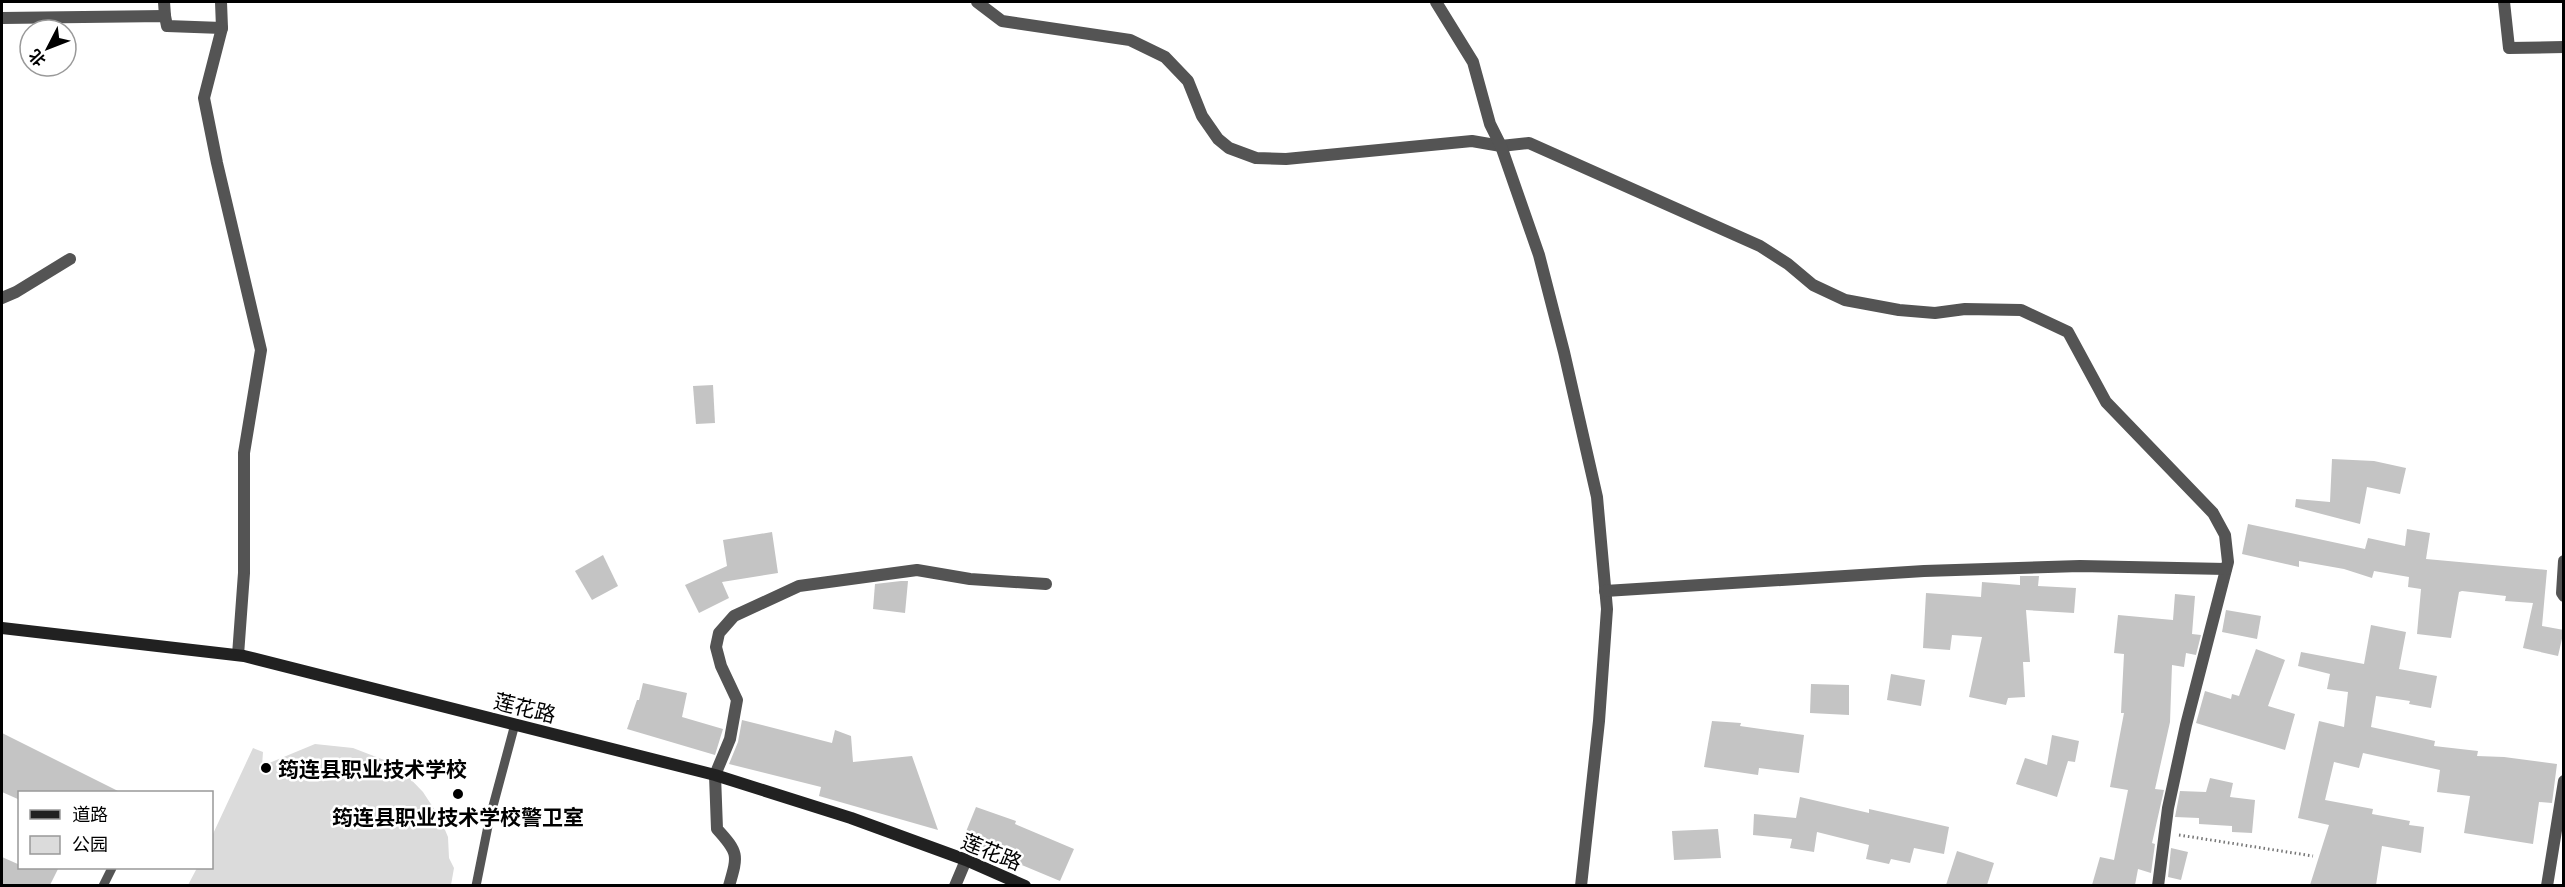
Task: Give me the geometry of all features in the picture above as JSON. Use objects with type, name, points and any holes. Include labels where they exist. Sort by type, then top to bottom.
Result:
[{"type":"main road","name":"莲花路","points":[[2,628],[238,655],[515,724],[715,775],[851,818],[966,860],[1024,885]]},
{"type":"street","points":[[164,2],[167,26],[222,28]]},
{"type":"street","points":[[221,2],[222,28],[204,98],[261,350],[244,453],[244,573],[238,655]]},
{"type":"street","points":[[977,2],[1002,21],[1130,40],[1165,57],[1188,81],[1202,116],[1218,139],[1229,148],[1256,158],[1286,159],[1472,141],[1501,146],[1529,143],[1760,246],[1788,264],[1813,285],[1845,300],[1899,310],[1935,313],[1965,309],[2021,310],[2068,332],[2106,402],[2213,513],[2225,535],[2228,562],[2186,725],[2165,833],[2158,885]]},
{"type":"street","points":[[1436,2],[1473,62],[1490,124],[1501,146],[1539,255],[1597,497],[1607,609],[1599,721],[1581,885]]},
{"type":"street","points":[[2504,2],[2509,48],[2564,47]]},
{"type":"street","points":[[2,18],[165,16]]},
{"type":"street","points":[[2,298],[70,259]]},
{"type":"street","points":[[2564,561],[2562,593],[2564,596]]},
{"type":"street","points":[[1605,591],[1936,570],[2080,566],[2226,569]]},
{"type":"street","points":[[729,885],[737,858],[731,844],[717,829],[715,775],[730,739],[737,700],[716,648],[719,633],[734,616],[799,586],[917,570],[970,579],[1046,584]]},
{"type":"street","points":[[2547,885],[2564,780]]},
{"type":"street","points":[[955,885],[966,860]]},
{"type":"lane","points":[[476,885],[489,821],[515,724]]},
{"type":"lane","points":[[104,885],[111,869]]},
{"type":"path","points":[[2165,833],[2313,856]]},
{"type":"green space","points":[[315,744],[353,748],[397,765],[423,792],[440,818],[448,837],[449,858],[454,868],[451,885],[188,885],[196,869],[213,869],[213,834],[253,748],[263,752],[262,766]]},
{"type":"building","points":[[713,385],[715,423],[696,424],[693,386]]},
{"type":"building","points":[[2332,459],[2374,461],[2406,468],[2400,494],[2367,487],[2360,524],[2295,507],[2296,499],[2330,502]]},
{"type":"building","points":[[2248,524],[2365,549],[2368,538],[2405,546],[2407,529],[2430,533],[2426,559],[2547,570],[2542,626],[2564,630],[2558,656],[2523,648],[2533,603],[2505,601],[2506,596],[2462,591],[2459,592],[2451,638],[2417,634],[2421,589],[2408,587],[2409,577],[2374,571],[2372,578],[2344,569],[2299,561],[2299,567],[2242,554]]},
{"type":"building","points":[[772,532],[778,573],[722,582],[729,598],[699,613],[685,585],[727,566],[723,540]]},
{"type":"building","points":[[603,555],[618,586],[592,600],[575,571]]},
{"type":"building","points":[[2020,576],[2039,576],[2038,586],[2076,588],[2074,613],[2026,610],[2030,662],[2023,662],[2025,697],[2008,698],[2006,705],[1969,697],[1982,637],[1952,635],[1950,650],[1923,648],[1926,593],[1981,597],[1982,582],[2020,585]]},
{"type":"building","points":[[908,581],[905,613],[873,609],[875,584]]},
{"type":"building","points":[[2175,594],[2195,596],[2192,634],[2201,635],[2196,655],[2186,653],[2184,667],[2172,665],[2170,722],[2155,789],[2164,790],[2152,843],[2155,844],[2151,873],[2138,869],[2135,885],[2092,885],[2100,857],[2114,860],[2128,790],[2110,787],[2124,713],[2121,713],[2124,654],[2114,653],[2118,615],[2173,620]]},
{"type":"building","points":[[2226,610],[2261,616],[2257,639],[2222,632]]},
{"type":"building","points":[[2371,625],[2406,632],[2399,669],[2437,676],[2431,708],[2409,704],[2410,701],[2376,696],[2371,727],[2435,741],[2434,746],[2478,751],[2477,756],[2557,764],[2552,803],[2539,802],[2533,844],[2464,833],[2470,796],[2437,792],[2440,770],[2363,753],[2359,768],[2334,762],[2325,800],[2373,809],[2372,814],[2410,821],[2409,825],[2424,827],[2421,853],[2382,846],[2376,885],[2310,885],[2329,825],[2298,818],[2319,721],[2344,727],[2348,692],[2327,689],[2330,674],[2298,666],[2301,652],[2364,664]]},
{"type":"building","points":[[2256,649],[2285,660],[2268,706],[2295,714],[2285,750],[2196,723],[2205,691],[2231,699],[2232,694],[2239,696]]},
{"type":"building","points":[[1891,674],[1925,680],[1921,706],[1887,700]]},
{"type":"building","points":[[643,683],[687,693],[682,717],[723,729],[715,755],[627,729],[637,700],[639,700]]},
{"type":"building","points":[[1811,684],[1849,685],[1849,715],[1810,713]]},
{"type":"building","points":[[742,720],[832,743],[835,730],[851,736],[853,762],[912,756],[938,830],[819,796],[821,787],[729,764],[738,742]]},
{"type":"building","points":[[1712,721],[1741,723],[1740,726],[1804,735],[1799,773],[1759,768],[1758,775],[1704,767]]},
{"type":"building","points":[[2,733],[118,791],[18,791],[18,799],[2,792]]},
{"type":"building","points":[[2052,735],[2079,741],[2075,762],[2068,761],[2057,797],[2016,784],[2025,758],[2047,765]]},
{"type":"building","points":[[2210,778],[2233,783],[2230,797],[2255,800],[2252,833],[2232,832],[2232,826],[2199,824],[2199,818],[2175,817],[2180,791],[2206,792]]},
{"type":"building","points":[[1800,797],[1869,813],[1869,809],[1949,827],[1944,854],[1914,848],[1910,863],[1891,859],[1889,864],[1866,859],[1869,845],[1817,832],[1814,852],[1790,848],[1792,839],[1753,835],[1754,814],[1796,818]]},
{"type":"building","points":[[976,807],[1016,821],[1015,824],[1074,849],[1060,881],[1017,863],[1018,860],[963,839]]},
{"type":"building","points":[[1718,829],[1721,858],[1674,860],[1672,831]]},
{"type":"building","points":[[2171,848],[2188,852],[2181,880],[2168,877]]},
{"type":"building","points":[[1957,851],[1994,863],[1987,885],[1946,885]]},
{"type":"building","points":[[2,857],[18,864],[18,869],[58,869],[50,885],[2,885]]},
{"type":"place","name":"筠连县职业技术学校","points":[[266,768]]},
{"type":"place","name":"筠连县职业技术学校警卫室","points":[[458,794]]}]
